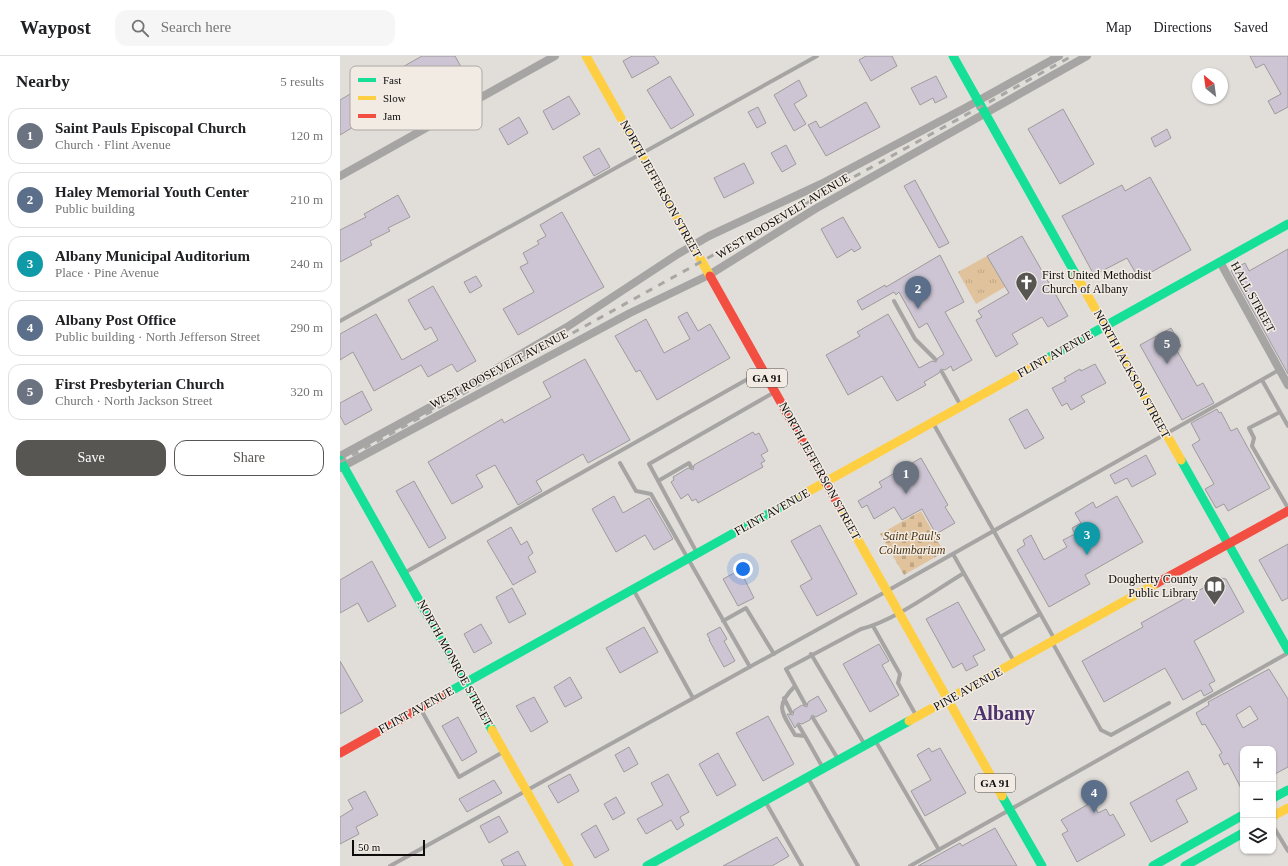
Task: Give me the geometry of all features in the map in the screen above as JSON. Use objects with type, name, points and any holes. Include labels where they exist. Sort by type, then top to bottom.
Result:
[{"type":"main road","name":"NORTH JEFFERSON STREET","points":[[586,56],[1042,866]]},
{"type":"main road","name":"NORTH JACKSON STREET","points":[[953,56],[1288,650]]},
{"type":"main road","name":"FLINT AVENUE","points":[[340,753],[1288,224]]},
{"type":"main road","name":"NORTH MONROE STREET","points":[[341,465],[466,682],[569,866]]},
{"type":"main road","name":"PINE AVENUE","points":[[646,866],[1015,663],[1288,510]]},
{"type":"main road","points":[[1276,796],[1288,790]]},
{"type":"main road","points":[[1276,814],[1288,808]]},
{"type":"main road","points":[[1152,866],[1240,817]]},
{"type":"main road","points":[[1185,866],[1240,835]]},
{"type":"street","points":[[482,97],[555,56]]},
{"type":"street","name":"WEST ROOSEVELT AVENUE","points":[[340,456],[443,400],[568,327],[713,234],[821,184],[1058,56]]},
{"type":"street","name":"WEST ROOSEVELT AVENUE","points":[[341,465],[630,313],[709,275],[815,209],[1087,56]]},
{"type":"street","points":[[340,176],[422,130]]},
{"type":"street","name":"HALL STREET","points":[[1220,262],[1288,385]]},
{"type":"lane","points":[[340,321],[817,56]]},
{"type":"lane","points":[[894,301],[915,339],[935,359]]},
{"type":"lane","points":[[390,866],[887,591],[1279,370]]},
{"type":"lane","points":[[404,573],[763,371]]},
{"type":"lane","points":[[942,372],[961,406]]},
{"type":"lane","points":[[1262,380],[1288,426]]},
{"type":"lane","points":[[697,553],[649,464],[775,391]]},
{"type":"lane","points":[[1280,412],[1249,428],[1254,438],[1252,446],[1288,510]]},
{"type":"lane","points":[[932,422],[1040,614],[1101,730],[1111,735],[1169,703]]},
{"type":"lane","points":[[620,463],[636,491],[651,494],[750,667]]},
{"type":"lane","points":[[658,480],[689,463],[691,467]]},
{"type":"lane","points":[[953,554],[1015,663]]},
{"type":"lane","points":[[805,704],[786,669],[861,629],[873,626],[899,612],[964,573]]},
{"type":"lane","points":[[633,589],[693,698]]},
{"type":"lane","points":[[723,621],[746,608],[774,654]]},
{"type":"lane","points":[[1000,637],[1040,614]]},
{"type":"lane","points":[[873,626],[900,674],[898,684],[917,717]]},
{"type":"lane","points":[[910,866],[1288,653]]},
{"type":"lane","points":[[812,654],[865,746]]},
{"type":"lane","points":[[795,686],[784,698],[782,711],[795,734],[805,736]]},
{"type":"lane","points":[[784,698],[791,712]]},
{"type":"lane","points":[[420,708],[460,777],[505,752]]},
{"type":"lane","points":[[813,718],[839,760]]},
{"type":"lane","points":[[799,726],[823,768]]},
{"type":"lane","points":[[875,740],[939,850]]},
{"type":"lane","points":[[808,777],[858,866]]},
{"type":"lane","points":[[765,801],[802,866]]},
{"type":"lane","points":[[1276,831],[1288,851]]},
{"type":"green space","points":[[987,256],[1005,287],[976,304],[958,272]]},
{"type":"green space","name":"Saint Paul's Columbarium","points":[[921,511],[944,552],[904,575],[880,534]]},
{"type":"building","points":[[422,56],[455,56],[461,66],[404,66]]},
{"type":"building","points":[[632,56],[654,56],[659,63],[632,78],[623,61]]},
{"type":"building","points":[[866,56],[892,56],[897,66],[871,81],[859,60]]},
{"type":"building","points":[[1250,56],[1288,56],[1288,107],[1275,114],[1268,101],[1281,94],[1264,64],[1256,68]]},
{"type":"building","points":[[670,76],[694,115],[671,129],[647,90]]},
{"type":"building","points":[[936,76],[947,97],[935,103],[933,98],[920,105],[911,88]]},
{"type":"building","points":[[799,80],[807,96],[794,104],[806,124],[794,131],[774,95]]},
{"type":"building","points":[[350,94],[350,129],[340,135],[340,100]]},
{"type":"building","points":[[569,96],[580,114],[553,130],[543,111]]},
{"type":"building","points":[[866,102],[880,127],[826,156],[808,125],[816,121],[820,128]]},
{"type":"building","points":[[758,107],[766,123],[757,128],[748,112]]},
{"type":"building","points":[[1063,109],[1094,164],[1060,184],[1028,129]]},
{"type":"building","points":[[519,117],[528,133],[508,145],[499,129]]},
{"type":"building","points":[[1167,129],[1171,138],[1155,147],[1151,138]]},
{"type":"building","points":[[786,145],[796,164],[782,172],[771,153]]},
{"type":"building","points":[[599,148],[610,167],[594,176],[583,157]]},
{"type":"building","points":[[744,163],[754,183],[724,198],[714,178]]},
{"type":"building","points":[[1150,177],[1191,250],[1139,279],[1127,258],[1094,275],[1062,216],[1122,185],[1125,191]]},
{"type":"building","points":[[915,180],[949,243],[939,248],[904,186]]},
{"type":"building","points":[[398,195],[410,217],[388,228],[390,231],[370,241],[372,245],[340,262],[340,230],[366,217],[364,214]]},
{"type":"building","points":[[562,212],[604,287],[518,335],[503,309],[534,292],[520,267],[528,263],[523,253],[539,244],[537,241],[546,236],[540,225]]},
{"type":"building","points":[[843,217],[861,248],[854,252],[852,249],[837,258],[821,229]]},
{"type":"building","name":"First United Methodist Church of Albany","points":[[1022,236],[1068,316],[1048,327],[1042,317],[1012,334],[1018,344],[996,357],[976,320],[982,317],[978,311],[1009,293],[987,256]]},
{"type":"building","points":[[1288,249],[1288,374],[1231,271],[1245,263],[1249,271]]},
{"type":"building","points":[[940,255],[964,302],[945,312],[972,360],[953,371],[951,366],[945,370],[941,369],[939,373],[924,382],[926,385],[897,401],[882,376],[848,395],[826,355],[860,336],[857,332],[888,314],[919,368],[932,361],[936,362],[938,358],[944,354],[927,323],[919,328],[899,292],[896,295],[894,292],[862,310],[857,301],[885,285],[886,287]]},
{"type":"building","points":[[476,276],[482,286],[470,293],[464,282]]},
{"type":"building","points":[[433,286],[476,361],[457,372],[452,364],[428,377],[421,365],[374,391],[353,352],[340,360],[340,334],[376,314],[402,360],[438,340],[431,327],[425,330],[408,300]]},
{"type":"building","points":[[687,312],[698,331],[710,324],[730,358],[657,400],[640,370],[636,372],[615,336],[646,319],[664,353],[690,339],[678,317]]},
{"type":"building","points":[[1171,328],[1181,346],[1176,349],[1197,386],[1203,383],[1214,403],[1182,420],[1140,345]]},
{"type":"building","points":[[585,359],[630,440],[588,463],[583,454],[536,481],[542,491],[518,505],[495,465],[476,475],[483,487],[452,504],[428,462],[502,419],[504,423],[551,397],[543,382]]},
{"type":"building","points":[[1095,364],[1106,383],[1081,396],[1085,402],[1071,410],[1067,403],[1062,406],[1052,388],[1066,381],[1064,378],[1080,369],[1081,371]]},
{"type":"building","points":[[362,391],[372,410],[345,425],[340,416],[340,403]]},
{"type":"building","points":[[1027,409],[1044,438],[1025,449],[1009,419]]},
{"type":"building","points":[[1217,409],[1219,413],[1221,412],[1231,431],[1237,428],[1270,488],[1228,511],[1224,504],[1216,508],[1205,489],[1214,484],[1192,445],[1200,440],[1191,423]]},
{"type":"building","points":[[753,432],[755,435],[759,433],[768,451],[761,455],[765,461],[761,463],[763,467],[698,503],[696,499],[692,501],[688,494],[681,499],[671,482],[674,480],[673,477],[688,468],[693,470],[694,465]]},
{"type":"building","points":[[1146,455],[1156,474],[1132,487],[1127,478],[1115,484],[1110,475]]},
{"type":"building","points":[[921,458],[948,505],[945,507],[955,523],[936,534],[922,509],[902,520],[894,507],[874,519],[867,505],[862,508],[858,501],[882,487],[879,482]]},
{"type":"building","points":[[414,481],[446,538],[429,548],[396,491]]},
{"type":"building","points":[[614,496],[623,513],[649,498],[673,539],[654,550],[645,535],[616,552],[592,509]]},
{"type":"building","points":[[1117,496],[1143,542],[1085,575],[1090,584],[1049,607],[1017,550],[1025,545],[1023,540],[1031,535],[1044,560],[1067,547],[1063,540],[1075,534],[1072,528],[1081,523],[1075,513],[1093,502],[1096,508]]},
{"type":"building","points":[[820,525],[857,594],[817,616],[800,586],[812,579],[791,541]]},
{"type":"building","points":[[511,527],[521,545],[527,541],[533,553],[528,557],[536,572],[513,585],[487,541]]},
{"type":"building","points":[[1288,544],[1288,598],[1282,601],[1259,560]]},
{"type":"building","points":[[372,561],[396,606],[368,622],[358,603],[340,613],[340,580]]},
{"type":"building","points":[[740,570],[754,598],[738,606],[723,579]]},
{"type":"building","points":[[1221,578],[1226,579],[1244,612],[1194,641],[1215,681],[1209,684],[1213,691],[1204,696],[1201,690],[1183,700],[1165,668],[1104,702],[1082,661],[1143,627],[1141,623]]},
{"type":"building","points":[[512,588],[526,614],[509,623],[496,597]]},
{"type":"building","points":[[958,602],[985,650],[973,656],[978,665],[966,671],[962,663],[953,668],[926,619]]},
{"type":"building","points":[[481,624],[492,643],[474,653],[464,634]]},
{"type":"building","points":[[644,627],[658,652],[620,673],[606,648]]},
{"type":"building","points":[[720,627],[727,639],[724,641],[735,661],[724,667],[707,634]]},
{"type":"building","points":[[879,644],[889,661],[882,665],[899,695],[870,712],[843,664]]},
{"type":"building","points":[[340,661],[363,701],[340,714]]},
{"type":"building","points":[[1269,669],[1288,699],[1288,767],[1276,773],[1276,746],[1240,746],[1240,786],[1228,763],[1224,765],[1219,755],[1222,753],[1205,724],[1202,725],[1196,713],[1209,705],[1208,702]],"holes":[[[1250,706],[1258,719],[1243,728],[1236,715]]]},
{"type":"building","points":[[570,677],[582,698],[565,707],[554,687]]},
{"type":"building","points":[[818,696],[827,711],[816,717],[812,715],[810,720],[802,724],[798,723],[795,728],[787,714],[793,715],[794,710],[802,705],[807,707],[808,702]]},
{"type":"building","points":[[534,697],[548,722],[531,732],[516,706]]},
{"type":"building","points":[[768,716],[794,764],[763,781],[736,733]]},
{"type":"building","points":[[458,717],[477,752],[462,761],[442,726]]},
{"type":"building","points":[[629,747],[638,764],[624,772],[615,755]]},
{"type":"building","points":[[929,748],[932,752],[940,748],[966,793],[925,816],[911,791],[931,780],[917,755]]},
{"type":"building","points":[[718,753],[736,785],[717,796],[699,764]]},
{"type":"building","points":[[1188,771],[1197,789],[1176,800],[1188,822],[1151,842],[1130,803]]},
{"type":"building","points":[[570,774],[579,791],[558,803],[548,786]]},
{"type":"building","points":[[668,774],[689,812],[680,817],[684,825],[677,830],[671,820],[646,834],[637,819],[663,805],[651,783]]},
{"type":"building","points":[[494,780],[502,793],[467,812],[459,799]]},
{"type":"building","points":[[365,791],[378,815],[356,827],[359,834],[340,844],[340,817],[353,809],[348,800]]},
{"type":"building","points":[[616,797],[625,813],[613,820],[604,804]]},
{"type":"building","points":[[1092,802],[1098,813],[1106,809],[1110,816],[1113,814],[1125,835],[1077,862],[1062,834],[1068,831],[1061,820]]},
{"type":"building","points":[[499,816],[508,832],[489,843],[480,826]]},
{"type":"building","points":[[596,825],[609,850],[595,858],[581,834]]},
{"type":"building","points":[[995,828],[1017,866],[918,866],[960,843],[962,846]]},
{"type":"building","points":[[777,837],[789,856],[772,866],[723,866]]},
{"type":"building","points":[[518,851],[526,866],[504,866],[501,860]]},
{"type":"railway","points":[[340,462],[1072,56]]},
{"type":"traffic: fast","points":[[953,56],[1076,275]]},
{"type":"traffic: fast","points":[[1046,359],[1288,224]]},
{"type":"traffic: fast","points":[[340,460],[492,730]]},
{"type":"traffic: fast","points":[[1181,460],[1288,650]]},
{"type":"traffic: fast","points":[[449,692],[802,495]]},
{"type":"traffic: fast","points":[[647,866],[909,721]]},
{"type":"traffic: fast","points":[[1276,796],[1288,790]]},
{"type":"traffic: fast","points":[[1002,796],[1042,866]]},
{"type":"traffic: fast","points":[[1153,866],[1240,817]]},
{"type":"traffic: fast","points":[[1185,866],[1240,835]]},
{"type":"traffic: slow","points":[[586,56],[710,276]]},
{"type":"traffic: slow","points":[[1076,275],[1181,460]]},
{"type":"traffic: slow","points":[[802,495],[1046,359]]},
{"type":"traffic: slow","points":[[839,506],[1002,796]]},
{"type":"traffic: slow","points":[[909,721],[1157,583]]},
{"type":"traffic: slow","points":[[492,730],[569,866]]},
{"type":"traffic: slow","points":[[1276,814],[1288,808]]},
{"type":"traffic: jam","points":[[710,276],[839,506]]},
{"type":"traffic: jam","points":[[1157,583],[1288,511]]},
{"type":"traffic: jam","points":[[340,753],[449,692]]},
{"type":"place","name":"First United Methodist Church of Albany","points":[[1026,302]]},
{"type":"place","name":"Haley Memorial Youth Center","points":[[918,309]]},
{"type":"place","name":"First Presbyterian Church","points":[[1167,364]]},
{"type":"place","name":"Saint Pauls Episcopal Church","points":[[906,494]]},
{"type":"place","name":"Albany Municipal Auditorium","points":[[1087,555]]},
{"type":"place","name":"Dougherty County Public Library","points":[[1214,606]]},
{"type":"place","name":"Albany Post Office","points":[[1094,813]]},
{"type":"district","name":"Albany","points":[[1004,713]]}]
